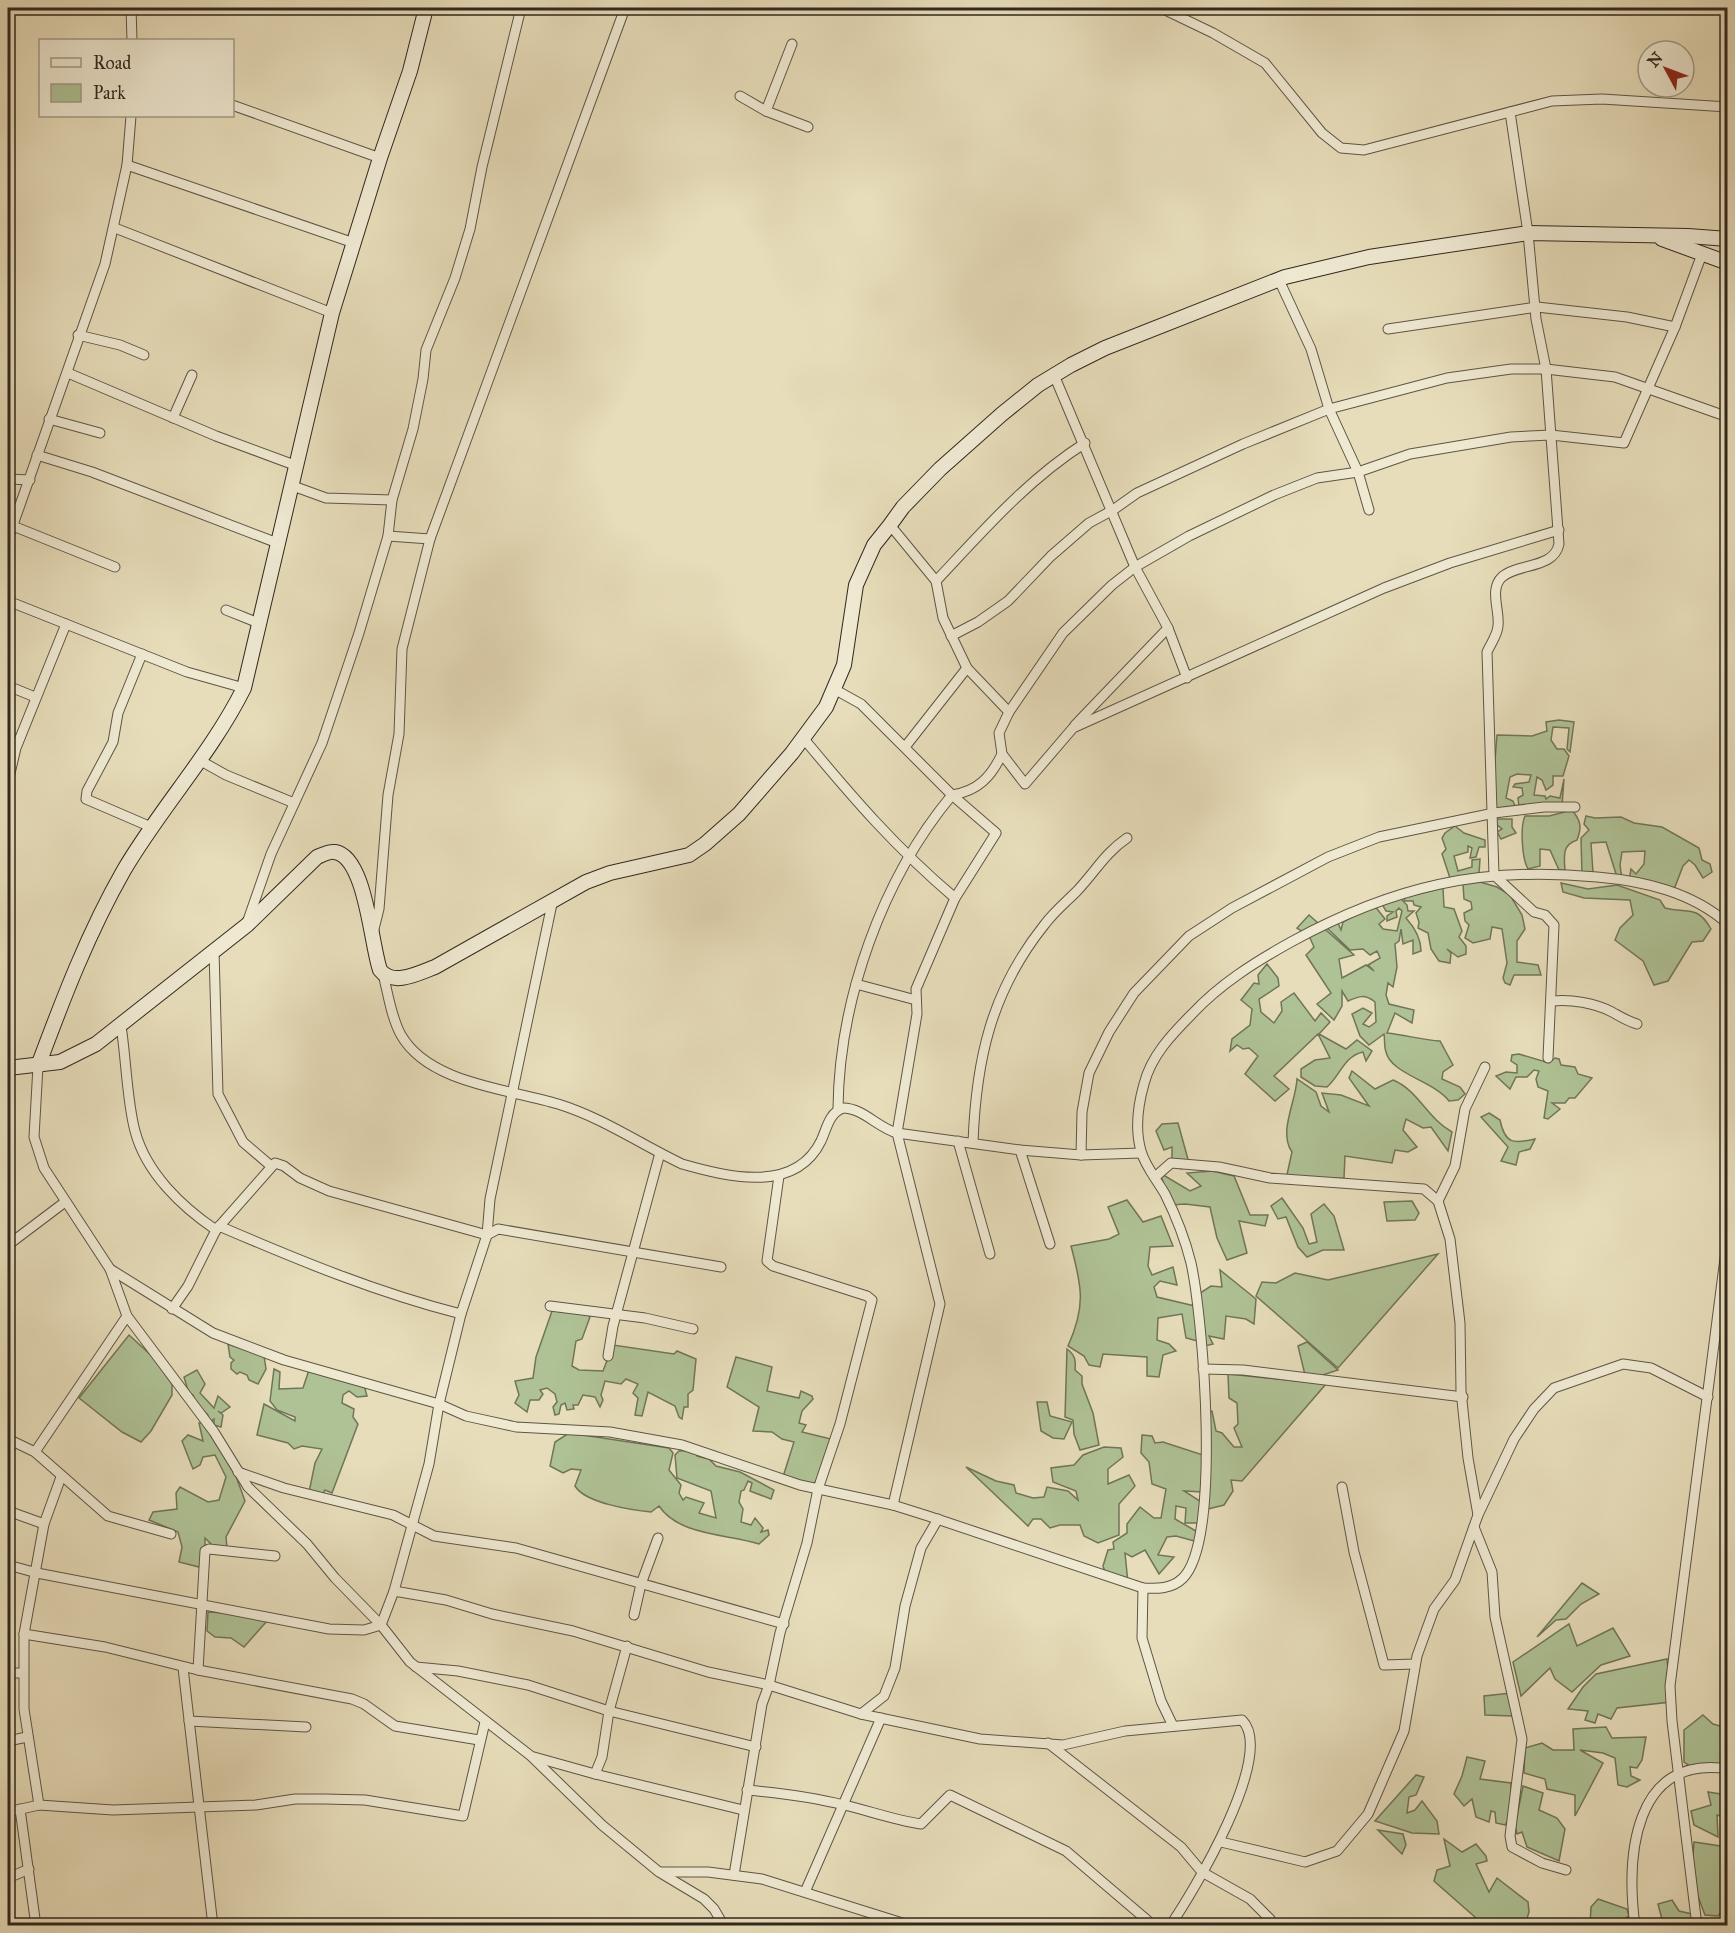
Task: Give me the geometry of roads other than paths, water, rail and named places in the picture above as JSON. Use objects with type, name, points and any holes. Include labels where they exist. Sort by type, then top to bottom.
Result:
[{"type":"main road","points":[[38,1066],[83,946],[151,827],[201,761],[244,688],[280,544],[332,313],[380,158],[410,71],[426,8]]},
{"type":"main road","points":[[8,1068],[38,1066],[76,1056],[121,1026],[247,925],[317,857],[335,852],[350,861],[373,933],[378,964],[383,974],[396,978],[410,976],[435,967],[553,899],[610,873],[689,855],[739,814],[804,739],[826,706],[844,665],[856,585],[874,545],[903,507],[940,469],[1002,414],[1054,375],[1105,348],[1280,280],[1369,257],[1528,234],[1728,239]]},
{"type":"main road","points":[[1656,237],[1728,263]]},
{"type":"street","points":[[131,8],[132,39]]},
{"type":"street","points":[[247,925],[271,854],[322,743],[342,691],[388,536],[392,500],[413,429],[426,350],[455,278],[471,229],[482,167],[522,8]]},
{"type":"street","points":[[373,933],[380,909],[388,795],[399,734],[402,649],[430,539],[626,8]]},
{"type":"street","points":[[1161,8],[1213,33],[1265,63],[1322,133],[1341,148],[1352,151],[1383,146],[1527,106],[1577,99],[1728,106]]},
{"type":"street","points":[[8,22],[8,69]]},
{"type":"street","points":[[766,111],[792,44]]},
{"type":"street","points":[[740,96],[766,111],[808,127]]},
{"type":"street","points":[[234,106],[380,158]]},
{"type":"street","points":[[1510,112],[1528,234],[1531,281],[1537,307],[1536,319],[1546,369],[1559,530],[1558,551],[1551,557],[1508,573],[1496,587],[1498,628],[1487,652],[1494,813],[1494,875],[1534,912],[1545,915],[1554,925],[1548,1058]]},
{"type":"street","points":[[8,539],[30,480],[49,418],[68,373],[78,335],[105,264],[115,228],[127,165],[131,117]]},
{"type":"street","points":[[127,165],[354,243]]},
{"type":"street","points":[[115,228],[332,313]]},
{"type":"street","points":[[1168,628],[1072,728],[1025,784],[1002,754],[999,733],[1009,712],[1063,633],[1112,585],[1136,567],[1189,536],[1274,495],[1317,478],[1358,472],[1417,452],[1511,437],[1551,435],[1624,443],[1650,389],[1701,254]]},
{"type":"street","points":[[1280,280],[1311,349],[1329,409],[1358,472],[1369,510]]},
{"type":"street","points":[[1388,329],[1537,307],[1627,317],[1675,327]]},
{"type":"street","points":[[78,335],[120,345],[144,355]]},
{"type":"street","points":[[951,636],[978,622],[1008,601],[1089,523],[1137,493],[1243,444],[1329,409],[1447,378],[1511,369],[1546,369],[1615,377],[1728,417]]},
{"type":"street","points":[[68,373],[173,418],[297,466]]},
{"type":"street","points":[[173,418],[192,375]]},
{"type":"street","points":[[1054,375],[1085,442],[1136,567],[1168,628],[1187,678]]},
{"type":"street","points":[[49,418],[100,433]]},
{"type":"street","points":[[936,581],[1013,499],[1052,464],[1085,442]]},
{"type":"street","points":[[37,455],[92,472],[280,544]]},
{"type":"street","points":[[8,479],[30,480]]},
{"type":"street","points":[[293,486],[326,498],[392,500]]},
{"type":"street","points":[[890,525],[936,581],[943,618],[967,668],[1009,712]]},
{"type":"street","points":[[13,526],[115,567]]},
{"type":"street","points":[[1072,728],[1187,678],[1259,642],[1384,588],[1450,563],[1559,530]]},
{"type":"street","points":[[388,536],[430,539]]},
{"type":"street","points":[[8,601],[187,672],[244,688]]},
{"type":"street","points":[[226,610],[261,624]]},
{"type":"street","points":[[8,782],[16,748],[66,624]]},
{"type":"street","points":[[142,654],[118,713],[113,742],[87,790],[86,799],[151,827]]},
{"type":"street","points":[[905,747],[967,668]]},
{"type":"street","points":[[8,686],[35,697]]},
{"type":"street","points":[[834,689],[861,704],[952,795],[996,832],[955,898],[947,924],[916,989],[917,1014],[905,1074],[897,1133],[940,1304],[893,1505]]},
{"type":"street","points":[[804,739],[862,809],[908,858],[955,898]]},
{"type":"street","points":[[838,1110],[838,1078],[866,945],[924,830],[952,795],[980,786],[995,770],[1002,754]]},
{"type":"street","points":[[201,761],[226,775],[294,802]]},
{"type":"street","points":[[1081,1155],[1082,1112],[1089,1073],[1109,1032],[1134,993],[1190,936],[1232,908],[1328,857],[1379,837],[1494,813],[1544,807],[1575,807]]},
{"type":"street","points":[[973,1143],[979,1062],[1004,991],[1046,923],[1076,892],[1110,849],[1127,838]]},
{"type":"street","points":[[110,1269],[213,1332],[284,1360],[439,1404],[466,1416],[516,1427],[610,1432],[658,1440],[761,1474],[893,1505],[1143,1588],[1160,1589],[1184,1577],[1198,1540],[1207,1440],[1203,1369],[1191,1266],[1178,1223],[1142,1153],[1138,1118],[1147,1074],[1162,1048],[1180,1026],[1218,988],[1319,927],[1389,897],[1466,878],[1549,872],[1641,883],[1690,899],[1728,924]]},
{"type":"street","points":[[381,1625],[394,1591],[429,1464],[439,1404],[461,1314],[487,1235],[490,1199],[553,899]]},
{"type":"street","points":[[214,951],[218,1094],[243,1142],[271,1166]]},
{"type":"street","points":[[383,974],[396,1024],[409,1046],[436,1066],[456,1076],[511,1094],[559,1104],[682,1164],[721,1173],[779,1176],[791,1173],[809,1159],[832,1114],[849,1108],[882,1128],[897,1133],[1020,1150],[1081,1155],[1142,1153]]},
{"type":"street","points":[[856,984],[916,1000]]},
{"type":"street","points":[[1552,1000],[1570,999],[1610,1011],[1624,1020],[1637,1024]]},
{"type":"street","points":[[121,1026],[135,1131],[146,1156],[169,1190],[218,1228],[326,1271],[420,1303],[461,1314]]},
{"type":"street","points":[[38,1066],[33,1137],[44,1168],[110,1269],[127,1316],[214,1432],[238,1472],[256,1496],[295,1532],[381,1625],[398,1649],[416,1667],[531,1756],[602,1826],[629,1844],[660,1872],[704,1899],[714,1909],[724,1926]]},
{"type":"street","points":[[1438,1202],[1455,1166],[1464,1109],[1485,1067]]},
{"type":"street","points":[[958,1141],[990,1254]]},
{"type":"street","points":[[1020,1150],[1050,1244]]},
{"type":"street","points":[[609,1356],[616,1314],[660,1153]]},
{"type":"street","points":[[172,1309],[188,1286],[218,1228],[275,1163],[328,1191],[487,1235],[498,1229],[721,1267]]},
{"type":"street","points":[[1155,1177],[1171,1163],[1191,1163],[1270,1178],[1424,1190],[1438,1202],[1450,1239],[1468,1458],[1478,1515]]},
{"type":"street","points":[[734,1875],[762,1704],[807,1544],[818,1489],[840,1424],[872,1300],[867,1296],[773,1266],[767,1261],[779,1176]]},
{"type":"street","points":[[8,1245],[65,1202]]},
{"type":"street","points":[[1697,1926],[1672,1721],[1673,1655],[1728,1235]]},
{"type":"street","points":[[550,1306],[616,1314],[693,1329]]},
{"type":"street","points":[[35,1452],[127,1316]]},
{"type":"street","points":[[1221,1842],[1305,1862],[1337,1851],[1368,1814],[1404,1731],[1415,1664],[1434,1609],[1455,1580],[1478,1515],[1514,1439],[1534,1409],[1554,1388],[1623,1364],[1651,1368],[1708,1397]]},
{"type":"street","points":[[1203,1369],[1243,1371],[1463,1397]]},
{"type":"street","points":[[8,1439],[35,1452],[108,1516],[171,1534]]},
{"type":"street","points":[[238,1472],[284,1488],[393,1515],[435,1536],[516,1548],[784,1624]]},
{"type":"street","points":[[39,1805],[27,1737],[23,1673],[24,1634],[37,1573],[44,1524],[61,1477]]},
{"type":"street","points":[[1342,1487],[1354,1552],[1383,1665],[1415,1664]]},
{"type":"street","points":[[8,1511],[44,1524]]},
{"type":"street","points":[[861,1714],[884,1696],[895,1668],[905,1606],[921,1548],[938,1519]]},
{"type":"street","points":[[1474,1527],[1492,1572],[1496,1617],[1522,1739],[1510,1836],[1512,1847],[1542,1863],[1566,1870]]},
{"type":"street","points":[[634,1615],[641,1584],[658,1538]]},
{"type":"street","points":[[198,1670],[205,1551],[209,1549],[236,1550],[275,1556]]},
{"type":"street","points":[[8,1565],[37,1573],[328,1629],[364,1630],[381,1625]]},
{"type":"street","points":[[1143,1588],[1142,1638],[1161,1701],[1173,1726]]},
{"type":"street","points":[[394,1591],[446,1600],[492,1614],[627,1646],[708,1672],[769,1685],[861,1714],[956,1735],[1063,1745],[1125,1731],[1242,1720],[1246,1724],[1250,1739],[1236,1806],[1221,1842],[1170,1926]]},
{"type":"street","points":[[24,1634],[105,1647],[183,1668],[352,1699],[364,1704],[395,1726],[479,1740]]},
{"type":"street","points":[[595,1774],[602,1757],[609,1711],[627,1646]]},
{"type":"street","points":[[416,1667],[458,1671],[528,1685],[609,1711],[756,1747]]},
{"type":"street","points":[[183,1668],[213,1926]]},
{"type":"street","points":[[8,1673],[23,1673]]},
{"type":"street","points":[[805,1892],[845,1805],[881,1718]]},
{"type":"street","points":[[189,1721],[306,1727]]},
{"type":"street","points":[[8,1812],[39,1805],[113,1810],[256,1805],[295,1799],[335,1799],[365,1800],[463,1816],[485,1722]]},
{"type":"street","points":[[8,1741],[27,1737]]},
{"type":"street","points":[[1048,1743],[1181,1847],[1202,1872],[1250,1899],[1270,1918],[1273,1926]]},
{"type":"street","points":[[531,1756],[694,1800],[743,1810]]},
{"type":"street","points":[[1635,1926],[1631,1882],[1637,1836],[1652,1797],[1659,1786],[1679,1772],[1704,1767],[1728,1769]]},
{"type":"street","points":[[747,1790],[791,1794],[845,1805],[893,1820],[921,1824],[950,1795],[1066,1851],[1154,1926]]},
{"type":"street","points":[[20,1809],[36,1926]]},
{"type":"street","points":[[8,1878],[29,1869]]},
{"type":"street","points":[[660,1872],[708,1872],[762,1879],[912,1926]]}]
